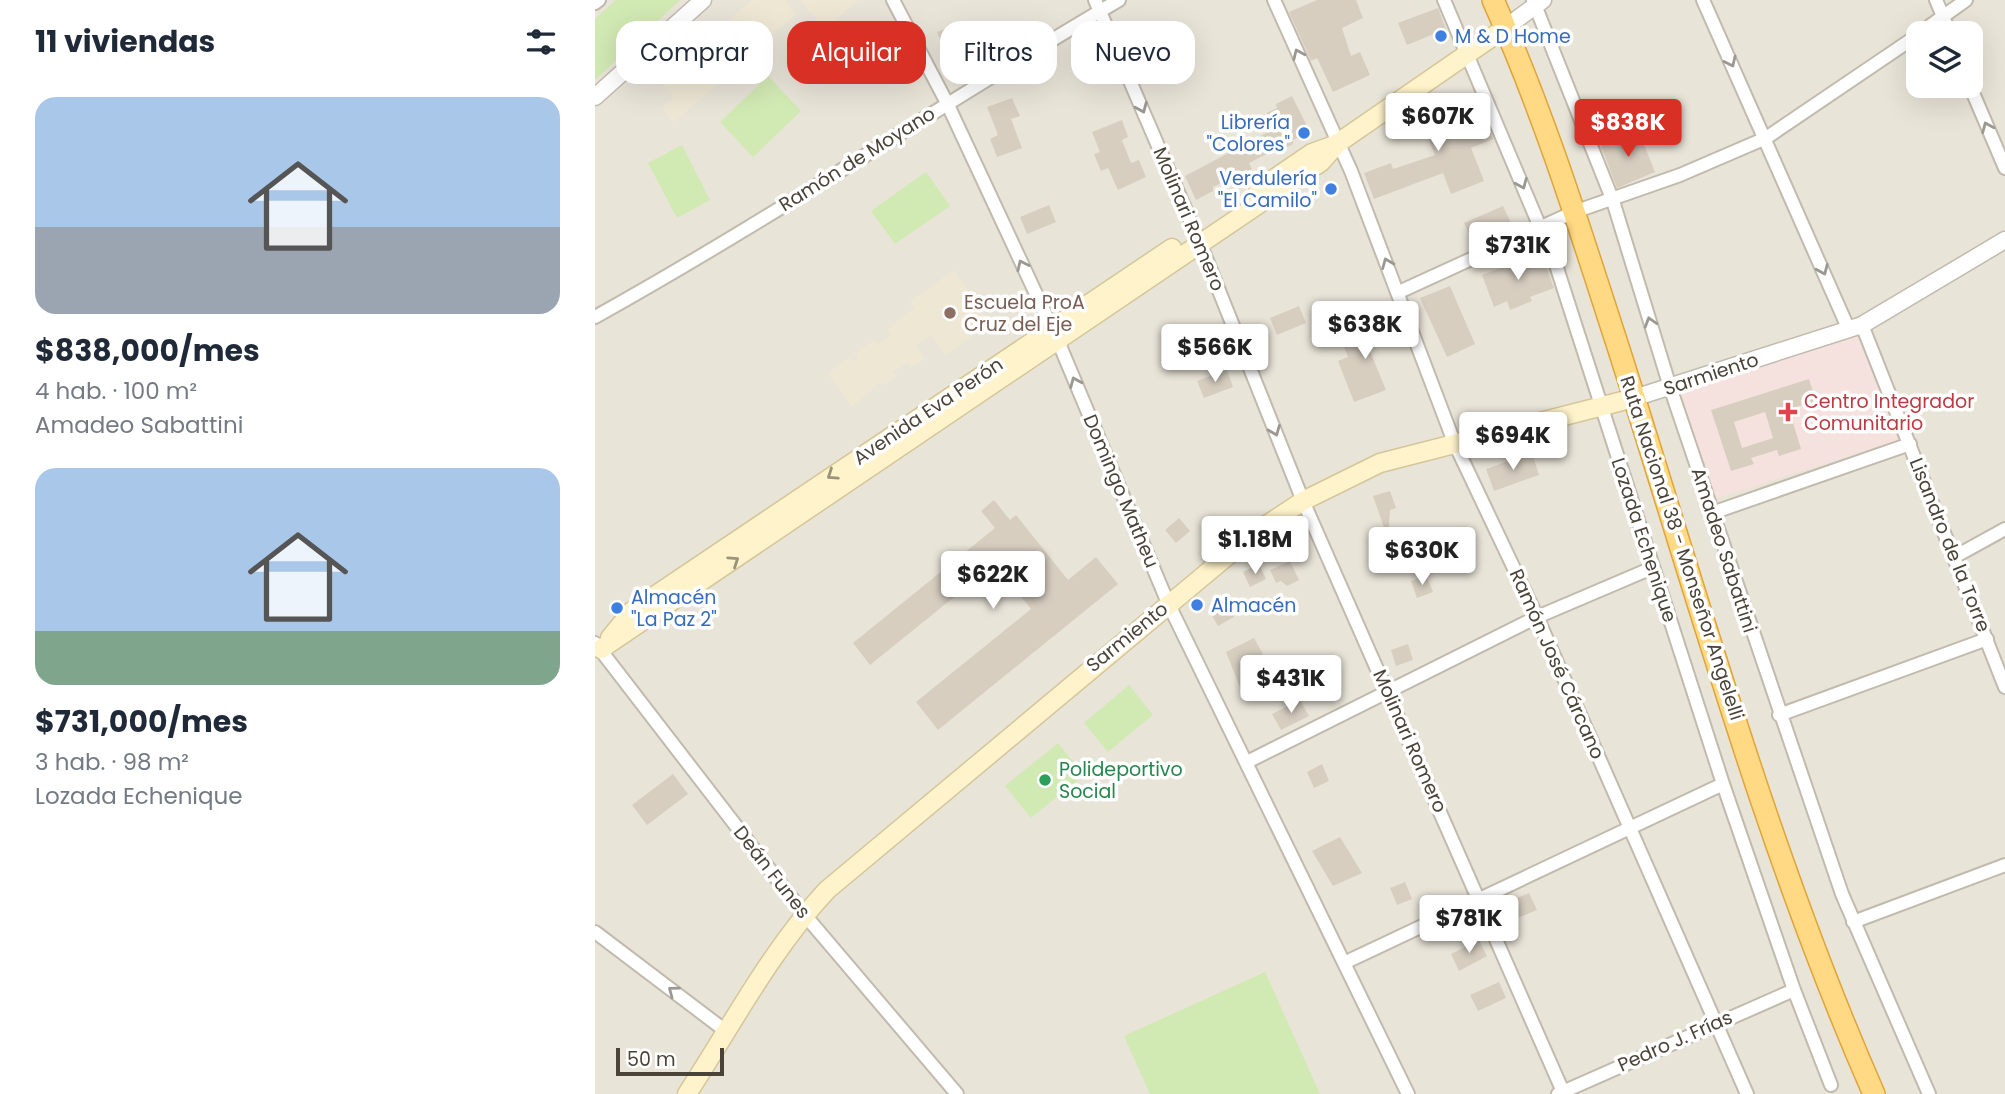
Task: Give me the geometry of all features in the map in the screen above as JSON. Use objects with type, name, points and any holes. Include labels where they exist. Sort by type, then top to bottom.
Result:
[{"type":"highway","name":"Ruta Nacional 38 - Monseñor Angelelli","points":[[1493,0],[1574,212],[1779,852],[1828,987],[1874,1094]]},
{"type":"main road","name":"Avenida Eva Perón","points":[[596,649],[632,611],[1197,238],[1321,162],[1338,143],[1505,28]]},
{"type":"main road","name":"Sarmiento","points":[[687,1094],[804,914],[827,890],[1256,532],[1303,501],[1380,463],[1634,398]]},
{"type":"street","points":[[595,97],[703,0]]},
{"type":"street","name":"Domingo Matheu","points":[[893,0],[947,103],[1054,334],[1168,603],[1408,1094]]},
{"type":"street","name":"Ramón de Moyano","points":[[595,317],[675,272],[947,103],[1098,5],[1119,0]]},
{"type":"street","name":"Ramón José Cárcano","points":[[1274,0],[1338,143],[1399,292],[1454,442],[1538,617],[1713,1023],[1747,1094]]},
{"type":"street","name":"Lozada Echenique","points":[[1444,0],[1541,227],[1602,406],[1723,784],[1794,990],[1831,1084]]},
{"type":"street","name":"Lisandro de la Torre","points":[[1703,0],[1910,444],[2005,687]]},
{"type":"street","points":[[1936,0],[1945,21]]},
{"type":"street","points":[[1937,21],[1966,0]]},
{"type":"street","name":"Avenida Eva Perón","points":[[1505,28],[1537,2]]},
{"type":"street","name":"Amadeo Sabattini","points":[[1537,2],[1613,201],[1670,387],[1779,715],[1853,922],[1929,1094]]},
{"type":"street","name":"Molinari Romero","points":[[1098,5],[1197,238],[1303,501],[1389,691],[1561,1093]]},
{"type":"street","points":[[1399,292],[1574,212],[1613,201],[1766,138],[1906,43]]},
{"type":"street","points":[[1976,98],[2005,168]]},
{"type":"street","name":"Sarmiento","points":[[1634,398],[1855,327],[2005,240]]},
{"type":"street","points":[[1712,513],[1910,444]]},
{"type":"street","points":[[1956,556],[2005,529]]},
{"type":"street","points":[[1247,762],[1538,617],[1652,568]]},
{"type":"street","points":[[1779,715],[1987,639]]},
{"type":"street","name":"Deán Funes","points":[[596,649],[804,914],[957,1094]]},
{"type":"street","points":[[1344,963],[1723,784]]},
{"type":"street","points":[[1853,922],[2005,865]]},
{"type":"street","points":[[595,932],[727,1032]]},
{"type":"street","name":"Pedro J. Frías","points":[[1561,1093],[1713,1023],[1794,990]]},
{"type":"shaded area","points":[[595,0],[2005,0],[2005,1094],[595,1094]]},
{"type":"shaded area","points":[[752,0],[788,0],[786,3],[796,14],[773,34],[773,21],[728,21]]},
{"type":"shaded area","points":[[800,0],[858,0],[834,21],[818,21]]},
{"type":"shaded area","points":[[663,84],[718,84],[674,122],[662,108],[674,97]]},
{"type":"shaded area","points":[[954,270],[991,323],[946,355],[931,335],[916,345],[925,358],[911,368],[907,362],[893,372],[896,376],[883,386],[880,383],[852,407],[828,373],[849,358],[853,362],[858,358],[855,353],[875,340],[878,344],[891,335],[887,329],[914,309],[910,302]]},
{"type":"shaded area","name":"Centro Integrador Comunitario","points":[[1862,329],[1908,437],[1711,500],[1670,387]]},
{"type":"green space","points":[[616,0],[680,0],[658,21],[616,21],[616,60],[595,80],[595,19]]},
{"type":"green space","points":[[773,81],[801,111],[753,157],[720,122],[760,84],[773,84]]},
{"type":"green space","points":[[682,145],[710,200],[677,218],[648,163]]},
{"type":"green space","points":[[926,172],[950,206],[895,244],[871,211]]},
{"type":"green space","points":[[1129,685],[1153,715],[1108,752],[1084,723]]},
{"type":"green space","name":"Polideportivo Social","points":[[1058,743],[1084,775],[1031,818],[1005,786]]},
{"type":"green space","points":[[1265,972],[1320,1094],[1150,1094],[1124,1036]]},
{"type":"building","points":[[1317,0],[1356,0],[1363,18],[1342,28],[1351,56],[1360,52],[1370,75],[1333,92],[1317,58],[1311,61],[1289,12]]},
{"type":"building","points":[[1438,8],[1446,29],[1407,45],[1398,23]]},
{"type":"building","points":[[1292,96],[1310,132],[1293,140],[1293,144],[1281,150],[1280,147],[1249,163],[1252,169],[1213,187],[1213,191],[1196,200],[1185,176],[1274,129],[1267,113],[1277,108],[1276,104]]},
{"type":"building","points":[[1450,97],[1461,125],[1483,116],[1493,139],[1471,148],[1484,181],[1451,194],[1443,173],[1374,199],[1364,173],[1391,163],[1393,169],[1435,155],[1417,110]]},
{"type":"building","points":[[1012,98],[1020,116],[1011,119],[1022,148],[997,157],[990,139],[998,135],[987,107]]},
{"type":"building","points":[[1122,120],[1128,137],[1122,140],[1131,163],[1139,160],[1146,177],[1118,190],[1108,168],[1101,171],[1094,154],[1100,152],[1092,132]]},
{"type":"building","points":[[1638,130],[1655,172],[1617,188],[1601,146]]},
{"type":"building","points":[[1049,205],[1056,222],[1027,234],[1020,217]]},
{"type":"building","points":[[1503,206],[1511,223],[1472,240],[1464,223]]},
{"type":"building","points":[[1541,253],[1554,288],[1530,297],[1532,301],[1510,310],[1507,301],[1494,307],[1482,275]]},
{"type":"building","points":[[1450,286],[1475,344],[1447,357],[1420,298]]},
{"type":"building","points":[[1299,306],[1306,323],[1277,335],[1270,318]]},
{"type":"building","points":[[1389,321],[1396,340],[1369,349],[1386,390],[1354,402],[1338,361],[1348,357],[1341,339]]},
{"type":"building","points":[[1227,370],[1233,387],[1204,398],[1197,381]]},
{"type":"building","points":[[1809,379],[1816,401],[1789,409],[1801,449],[1779,456],[1777,450],[1751,458],[1754,464],[1731,471],[1711,410]],"holes":[[[1765,412],[1773,438],[1742,448],[1734,422]]]},
{"type":"building","points":[[1532,453],[1539,475],[1494,491],[1486,469]]},
{"type":"building","points":[[1390,491],[1396,508],[1390,510],[1388,539],[1373,496]]},
{"type":"building","points":[[994,500],[1010,520],[1016,515],[1068,580],[1096,557],[1118,584],[938,730],[916,702],[1031,609],[995,564],[870,665],[853,643],[995,528],[981,511]]},
{"type":"building","points":[[1179,518],[1190,531],[1176,543],[1165,530]]},
{"type":"building","points":[[1301,524],[1308,539],[1292,547],[1285,532]]},
{"type":"building","points":[[1290,561],[1299,580],[1287,586],[1281,581],[1276,583],[1270,570]]},
{"type":"building","points":[[1259,564],[1266,579],[1250,587],[1243,572]]},
{"type":"building","points":[[1426,575],[1433,592],[1417,598],[1411,581]]},
{"type":"building","points":[[1225,603],[1234,617],[1218,626],[1210,612]]},
{"type":"building","points":[[1254,638],[1263,654],[1248,662],[1257,682],[1241,690],[1226,652]]},
{"type":"building","points":[[1408,644],[1413,660],[1396,666],[1391,650]]},
{"type":"building","points":[[1300,700],[1309,716],[1281,730],[1272,714]]},
{"type":"building","points":[[1322,764],[1329,781],[1314,788],[1307,772]]},
{"type":"building","points":[[673,774],[688,794],[647,825],[632,805]]},
{"type":"building","points":[[1340,837],[1362,873],[1333,886],[1312,851]]},
{"type":"building","points":[[1405,882],[1412,899],[1397,905],[1390,888]]},
{"type":"building","points":[[1529,893],[1537,910],[1508,922],[1501,905]]},
{"type":"building","points":[[1479,940],[1487,956],[1459,971],[1451,954]]},
{"type":"building","points":[[1499,982],[1506,998],[1478,1011],[1470,995]]},
{"type":"place","name":"M & D Home","points":[[1441,36]]},
{"type":"place","name":"Librería \"Colores\"","points":[[1304,133]]},
{"type":"place","name":"Verdulería \"El Camilo\"","points":[[1331,189]]},
{"type":"place","name":"Escuela ProA Cruz del Eje","points":[[950,313]]},
{"type":"place","name":"Centro Integrador Comunitario","points":[[1788,412]]},
{"type":"place","name":"Almacén","points":[[1197,605]]},
{"type":"place","name":"Almacén \"La Paz 2\"","points":[[617,608]]},
{"type":"place","name":"Polideportivo Social","points":[[1045,780]]}]
